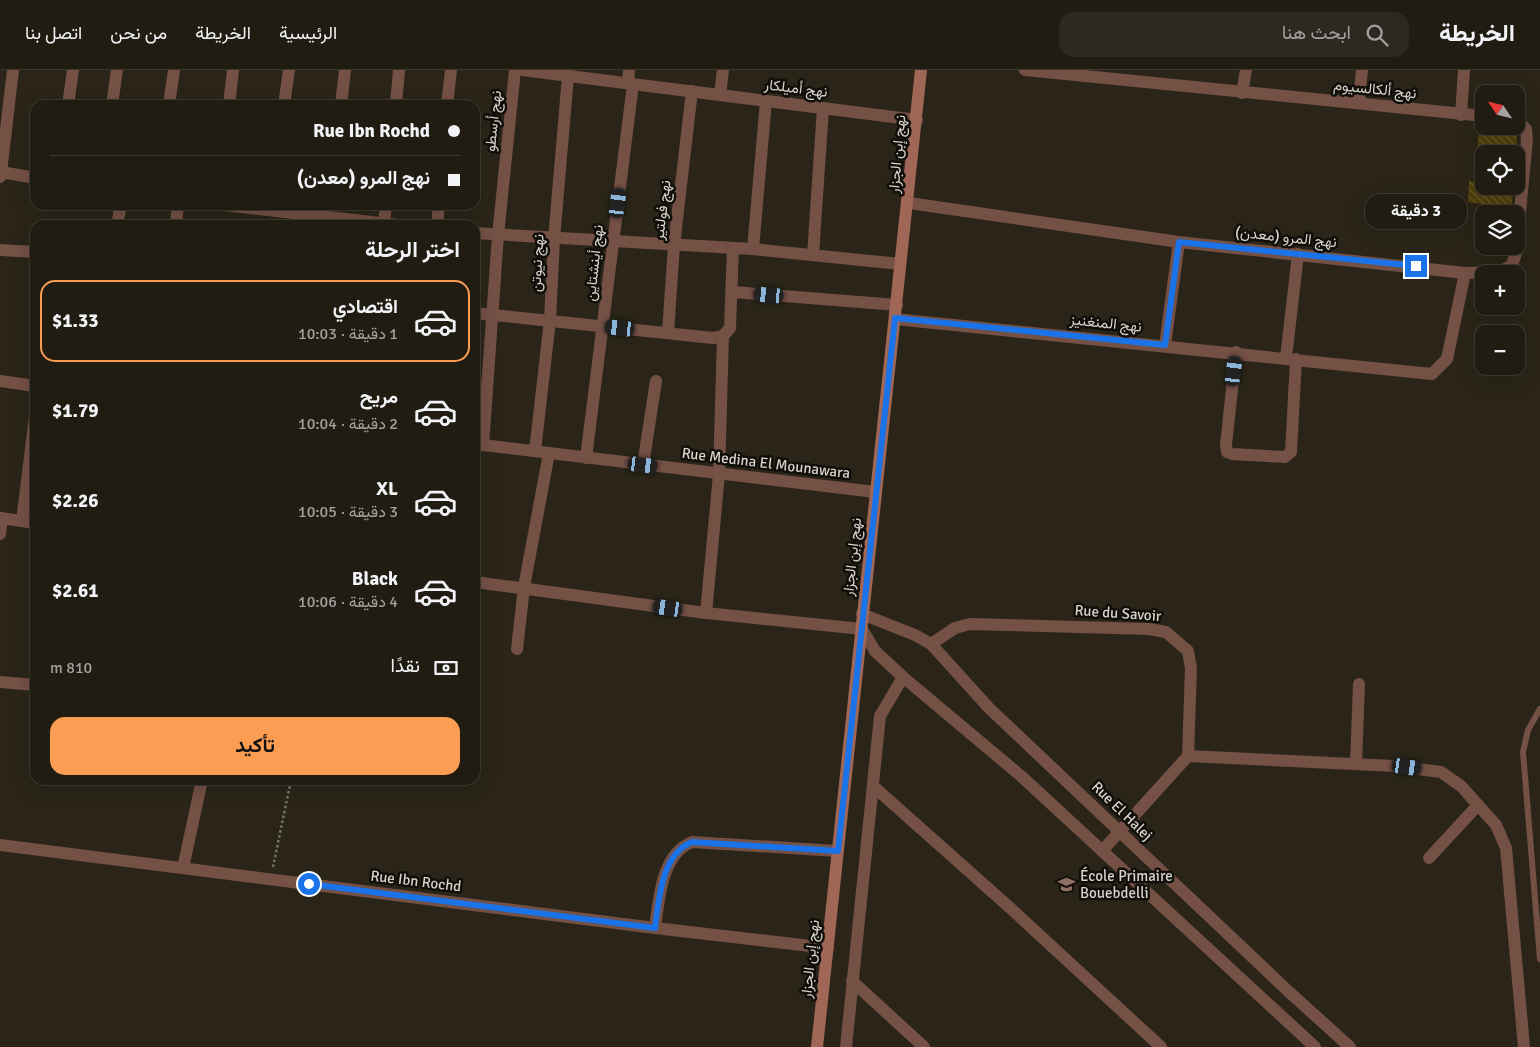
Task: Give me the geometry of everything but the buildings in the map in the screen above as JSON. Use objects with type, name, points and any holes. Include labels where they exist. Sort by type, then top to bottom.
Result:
[{"type":"street","points":[[0,177],[13,70]]},
{"type":"street","points":[[69,100],[73,70]]},
{"type":"street","points":[[113,100],[117,70]]},
{"type":"street","points":[[170,100],[174,70]]},
{"type":"street","points":[[230,100],[233,70]]},
{"type":"street","points":[[285,100],[289,70]]},
{"type":"street","points":[[342,100],[345,70]]},
{"type":"street","points":[[397,100],[400,70]]},
{"type":"street","points":[[448,100],[450,70]]},
{"type":"street","name":"نهج أرسطو","points":[[480,435],[493,315],[498,235],[515,70]]},
{"type":"street","name":"نهج أميلكار","points":[[522,70],[916,120]]},
{"type":"street","name":"نهج أينشتاين","points":[[586,458],[604,327],[630,84],[629,70]]},
{"type":"street","points":[[720,95],[723,70]]},
{"type":"street","name":"نهج إبن الجزار","points":[[817,1047],[875,492],[900,264],[909,203],[922,70]]},
{"type":"street","name":"نهج ألكالسيوم","points":[[1025,70],[1475,115]]},
{"type":"street","points":[[1242,92],[1246,70]]},
{"type":"street","points":[[1360,104],[1362,70]]},
{"type":"street","points":[[1461,114],[1464,70]]},
{"type":"street","name":"نهج نيوتن","points":[[535,451],[550,320],[554,239],[568,76]]},
{"type":"street","name":"نهج فولتير","points":[[668,333],[674,245],[692,91]]},
{"type":"street","points":[[753,249],[766,101]]},
{"type":"street","points":[[813,255],[823,108]]},
{"type":"street","name":"نهج المرو (معدن)","points":[[909,203],[1179,242],[1465,273],[1500,272],[1512,265],[1516,253],[1527,140],[1525,128]]},
{"type":"street","points":[[1,172],[30,177]]},
{"type":"street","points":[[276,210],[302,220],[329,212],[351,220]]},
{"type":"street","points":[[480,233],[753,249],[900,264]]},
{"type":"street","points":[[1165,345],[1179,242]]},
{"type":"street","points":[[480,314],[713,338],[723,336],[730,328],[733,292],[733,248]]},
{"type":"street","points":[[0,250],[30,252]]},
{"type":"street","points":[[1236,352],[1226,445],[1227,452],[1232,454],[1285,457],[1291,452],[1291,358],[1298,254]]},
{"type":"street","name":"نهج المنغنيز","points":[[895,318],[1236,352],[1432,374],[1446,359],[1465,273]]},
{"type":"street","points":[[733,292],[897,305]]},
{"type":"street","points":[[706,613],[719,474],[723,336]]},
{"type":"street","points":[[0,381],[30,385]]},
{"type":"street","points":[[643,465],[656,381]]},
{"type":"street","name":"Rue Medina El Mounawara","points":[[480,444],[875,492]]},
{"type":"street","points":[[518,649],[524,587],[549,453]]},
{"type":"street","points":[[22,521],[30,457]]},
{"type":"street","points":[[0,534],[1,518],[30,522]]},
{"type":"street","points":[[480,583],[706,613],[862,629],[875,651],[903,677],[1021,776],[1315,1047]]},
{"type":"street","name":"Rue El Halej","points":[[862,614],[915,634],[931,644],[989,708],[1288,992],[1350,1047]]},
{"type":"street","name":"Rue du Savoir","points":[[931,644],[955,628],[980,624],[1116,628],[1166,632],[1179,641],[1188,651],[1191,668],[1188,756]]},
{"type":"street","points":[[846,1047],[880,716],[903,677]]},
{"type":"street","points":[[0,682],[30,685]]},
{"type":"street","points":[[1356,764],[1359,684]]},
{"type":"street","points":[[1102,851],[1121,833],[1188,756],[1394,766],[1441,772],[1461,786],[1496,825],[1506,848],[1524,1047]]},
{"type":"street","points":[[183,868],[201,785]]},
{"type":"street","points":[[873,786],[1008,906],[1161,1047]]},
{"type":"street","points":[[1429,858],[1478,805]]},
{"type":"street","points":[[655,928],[665,875],[674,856],[684,845],[692,842],[838,851]]},
{"type":"street","name":"Rue Ibn Rochd","points":[[0,845],[655,928],[828,948]]},
{"type":"street","points":[[852,981],[924,1047]]},
{"type":"lane","points":[[1540,709],[1528,730],[1523,752],[1540,959]]},
{"type":"path","points":[[271,880],[291,785]]},
{"type":"place","name":"École Primaire Bouebdelli","points":[[1066,885]]},
{"type":"route","points":[[309,884],[655,928],[660,893],[665,875],[674,856],[684,845],[692,842],[838,851],[895,318],[1165,345],[1179,242],[1416,266]]}]
